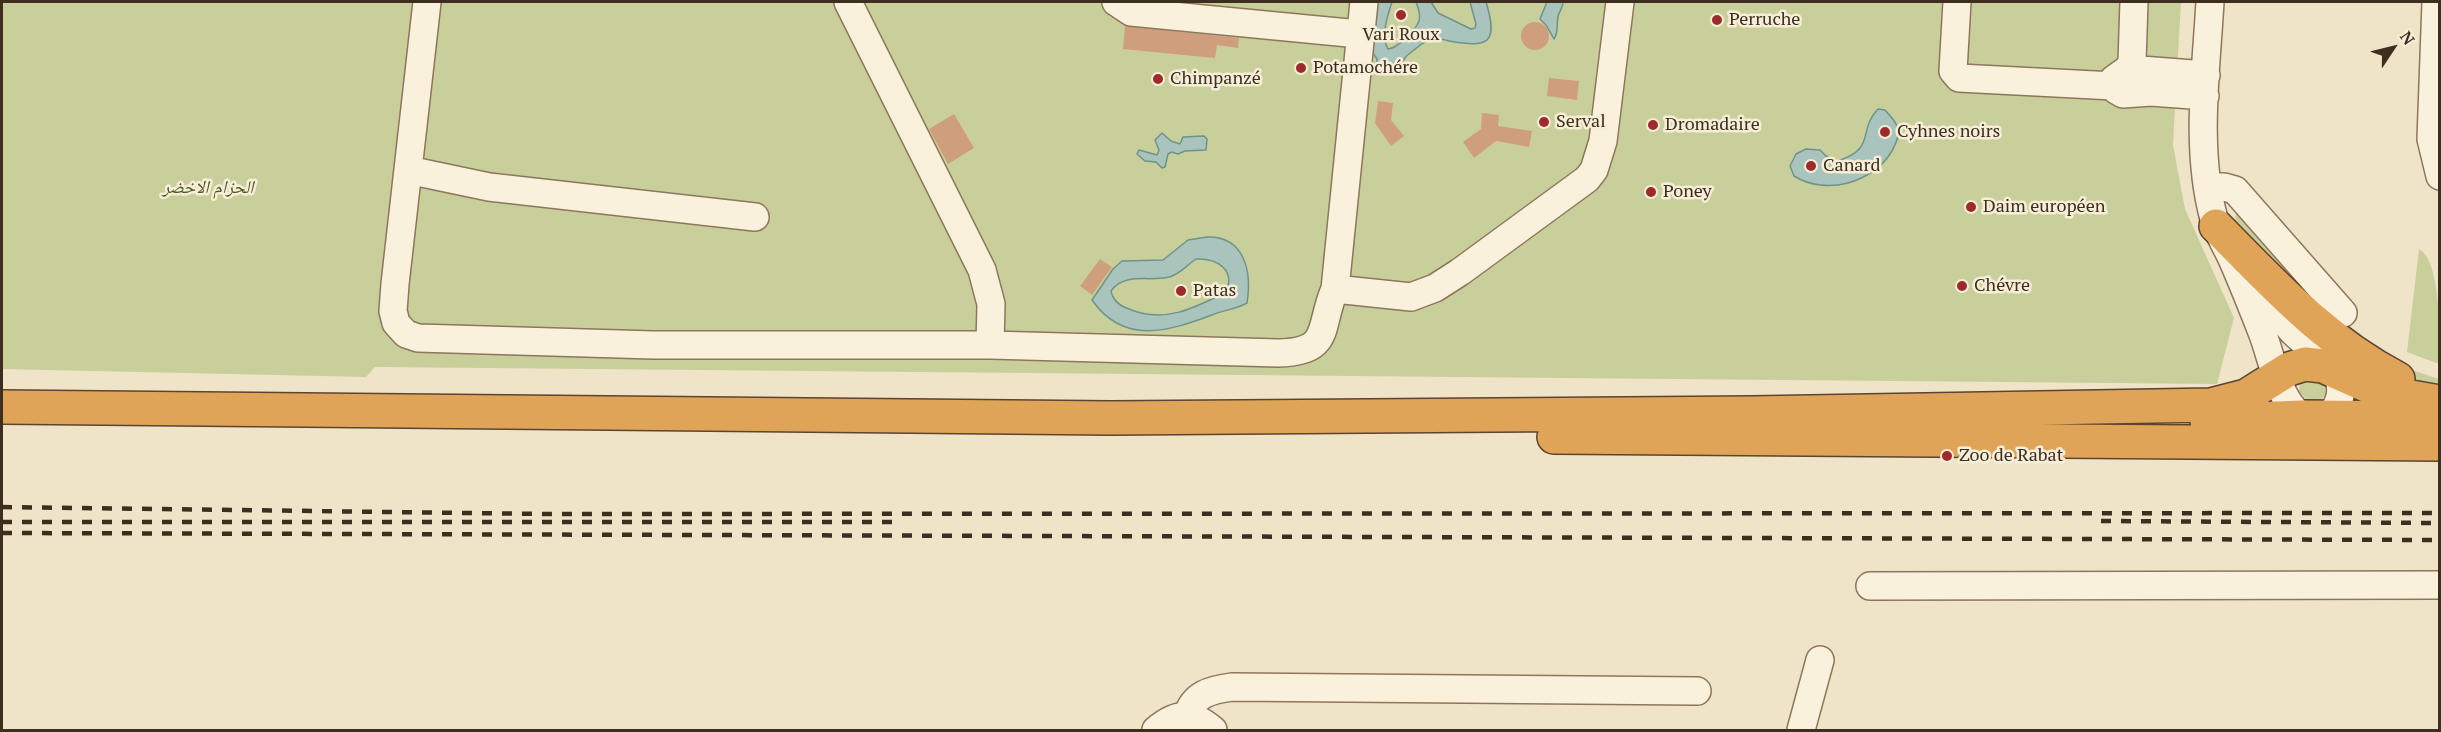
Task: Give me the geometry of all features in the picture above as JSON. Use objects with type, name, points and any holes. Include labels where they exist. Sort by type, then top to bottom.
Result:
[{"type":"highway","points":[[2216,226],[2295,307],[2316,324],[2370,363],[2439,402]]},
{"type":"highway","points":[[2,407],[1111,418],[1753,413],[2211,405],[2246,396],[2289,369],[2305,364],[2323,366],[2394,394],[2439,402]]},
{"type":"highway","points":[[2099,441],[2121,434],[2193,422],[2315,417],[2439,418]]},
{"type":"highway","points":[[2,426],[2439,444]]},
{"type":"street","points":[[427,2],[393,311],[396,323],[406,334],[418,338],[464,341],[653,345],[990,345],[1292,353],[1310,347],[1321,337],[1335,289],[1359,33],[1364,2]]},
{"type":"street","points":[[848,2],[982,270],[991,304],[990,345]]},
{"type":"street","points":[[1116,2],[1131,12],[1187,9],[1359,33]]},
{"type":"street","points":[[1335,289],[1411,297],[1422,293],[1460,272],[1587,178],[1597,164],[1603,141],[1620,2]]},
{"type":"street","points":[[1957,2],[1953,71],[1959,78],[2123,77],[2205,86]]},
{"type":"street","points":[[2123,77],[2134,2]]},
{"type":"street","points":[[2210,2],[2204,131],[2208,187],[2216,226],[2234,262],[2289,404],[2315,417],[2338,405],[2341,397],[2337,372],[2282,321],[2234,262]]},
{"type":"street","points":[[2436,2],[2431,139],[2439,176]]},
{"type":"street","points":[[408,170],[489,187],[755,216]]},
{"type":"street","points":[[2208,187],[2235,190],[2343,314]]},
{"type":"street","points":[[1870,586],[2439,585]]},
{"type":"street","points":[[1801,730],[1820,660]]},
{"type":"street","points":[[1186,716],[1191,705],[1199,697],[1212,689],[1232,687],[1697,690]]},
{"type":"street","points":[[1156,730],[1173,718],[1186,716],[1194,718],[1213,730]]},
{"type":"green space","name":"الحزام الاخضر","points":[[2,2],[2181,2],[2173,145],[2185,209],[2234,318],[2217,384],[375,367],[366,377],[2,369]]},
{"type":"green space","points":[[2238,207],[2344,327],[2409,369],[2439,379],[2439,387],[2405,376],[2348,342],[2234,222]]},
{"type":"green space","points":[[2419,249],[2426,256],[2432,268],[2438,300],[2439,364],[2407,352]]},
{"type":"green space","points":[[2300,379],[2329,382],[2328,394],[2318,401],[2307,400],[2299,391]]},
{"type":"water","points":[[1376,2],[1392,2],[1385,32],[1388,49],[1401,42],[1417,25],[1420,16],[1416,2],[1431,2],[1438,13],[1471,29],[1475,28],[1476,24],[1470,2],[1486,2],[1490,16],[1490,35],[1487,40],[1473,44],[1432,39],[1424,42],[1407,56],[1401,68],[1395,68],[1393,63],[1385,70],[1377,68],[1377,59],[1371,50]]},
{"type":"water","points":[[1547,2],[1563,2],[1554,39],[1540,19]]},
{"type":"water","points":[[1878,109],[1885,110],[1893,119],[1898,135],[1892,151],[1873,171],[1848,183],[1834,185],[1820,185],[1794,176],[1790,166],[1796,154],[1806,149],[1820,150],[1837,161],[1857,151]]},
{"type":"water","points":[[1162,133],[1171,141],[1180,144],[1183,137],[1204,136],[1207,139],[1206,150],[1185,151],[1178,154],[1172,152],[1168,154],[1165,167],[1162,168],[1156,162],[1145,161],[1137,154],[1139,150],[1157,155],[1159,150],[1155,140]]},
{"type":"water","points":[[1207,237],[1220,238],[1238,249],[1247,268],[1247,303],[1180,326],[1148,331],[1118,324],[1105,315],[1092,300],[1113,269],[1122,261],[1163,260],[1188,240]],"holes":[[[1196,259],[1211,260],[1222,266],[1228,277],[1226,292],[1203,304],[1179,312],[1155,315],[1126,308],[1120,305],[1112,295],[1111,291],[1123,282],[1173,276]]]},
{"type":"building","points":[[1535,22],[1545,26],[1549,36],[1545,46],[1535,50],[1525,46],[1521,36],[1525,26]]},
{"type":"building","points":[[1125,26],[1239,38],[1238,48],[1217,45],[1215,58],[1123,49]]},
{"type":"building","points":[[1549,78],[1579,81],[1577,100],[1547,96]]},
{"type":"building","points":[[1378,101],[1393,103],[1391,120],[1404,136],[1391,146],[1375,123]]},
{"type":"building","points":[[1482,113],[1499,115],[1498,126],[1532,131],[1529,147],[1496,141],[1474,158],[1463,142],[1481,129]]},
{"type":"building","points":[[954,114],[974,148],[948,164],[929,129]]},
{"type":"building","points":[[1100,259],[1112,267],[1092,295],[1080,286]]},
{"type":"railway","points":[[2,507],[545,514],[2440,513]]},
{"type":"railway","points":[[2101,521],[2440,523]]},
{"type":"railway","points":[[2,522],[895,522]]},
{"type":"railway","points":[[2,533],[2440,540]]},
{"type":"place","name":"Vari Roux","points":[[1401,15]]},
{"type":"place","name":"Perruche","points":[[1717,20]]},
{"type":"place","name":"Potamochére","points":[[1301,68]]},
{"type":"place","name":"Chimpanzé","points":[[1158,79]]},
{"type":"place","name":"Serval","points":[[1544,122]]},
{"type":"place","name":"Dromadaire","points":[[1653,125]]},
{"type":"place","name":"Cyhnes noirs","points":[[1885,132]]},
{"type":"place","name":"Canard","points":[[1811,166]]},
{"type":"place","name":"Poney","points":[[1651,192]]},
{"type":"place","name":"Daim européen","points":[[1971,207]]},
{"type":"place","name":"Chévre","points":[[1962,286]]},
{"type":"place","name":"Patas","points":[[1181,291]]},
{"type":"place","name":"Zoo de Rabat","points":[[1947,456]]}]
